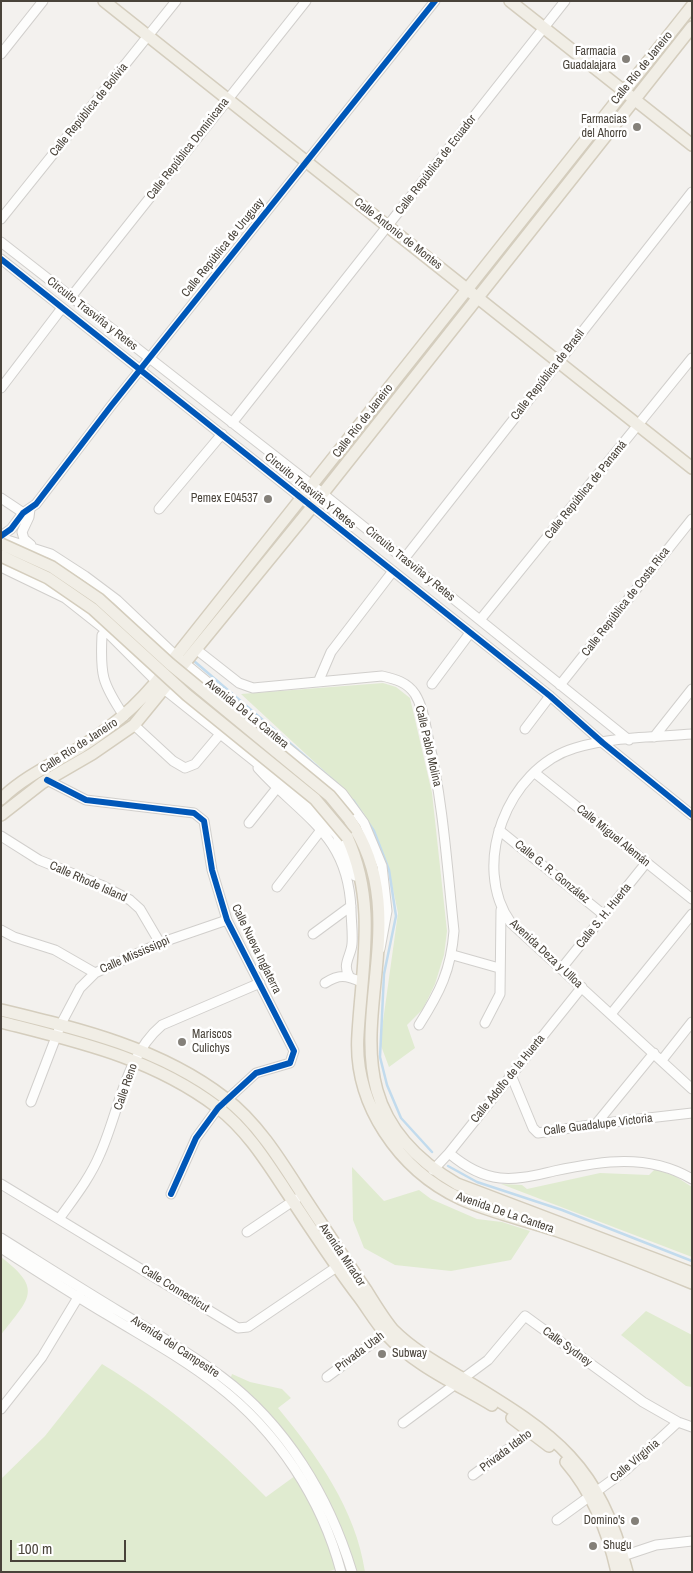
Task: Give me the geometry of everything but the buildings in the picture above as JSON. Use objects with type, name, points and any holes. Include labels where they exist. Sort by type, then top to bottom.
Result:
[{"type":"main road","name":"Calle Antonio de Montes","points":[[104,1],[692,468]]},
{"type":"main road","points":[[510,1],[692,145]]},
{"type":"main road","name":"Calle Río de Janeiro","points":[[1,815],[12,804],[47,780],[92,754],[134,725],[161,686],[176,656],[692,6]]},
{"type":"main road","name":"Calle Río de Janeiro","points":[[1,799],[24,780],[79,748],[124,716],[185,664],[692,27]]},
{"type":"main road","name":"Avenida De La Cantera","points":[[1,544],[52,567],[99,599],[170,664],[330,796],[360,835],[376,878],[380,906],[370,1041],[373,1072],[379,1098],[389,1120],[411,1149],[433,1170],[484,1195],[618,1243],[692,1273]]},
{"type":"main road","name":"Avenida De La Cantera","points":[[1,556],[48,578],[93,609],[187,695],[314,799],[347,837],[357,858],[366,905],[357,1051],[360,1073],[370,1104],[382,1129],[406,1159],[438,1187],[464,1200],[556,1230],[692,1283]]},
{"type":"main road","name":"Avenida Mirador","points":[[1,1010],[61,1024],[141,1049],[192,1076],[227,1099],[268,1144],[303,1195],[341,1264]]},
{"type":"main road","name":"Avenida Mirador","points":[[1,1022],[95,1046],[134,1060],[168,1076],[218,1108],[259,1150],[292,1201],[341,1264],[389,1331],[432,1360],[460,1382],[535,1429],[573,1459],[612,1524],[618,1558],[617,1572]]},
{"type":"main road","points":[[360,1073],[373,1072]]},
{"type":"main road","name":"Avenida Mirador","points":[[618,1558],[627,1572]]},
{"type":"street","points":[[1,54],[43,1]]},
{"type":"street","name":"Calle República de Bolivia","points":[[1,220],[176,1]]},
{"type":"street","name":"Calle República Dominicana","points":[[71,297],[306,1]]},
{"type":"street","name":"Calle República de Uruguay","points":[[1,537],[28,513],[434,1]]},
{"type":"street","name":"Calle República de Ecuador","points":[[232,423],[565,1]]},
{"type":"street","name":"Calle República de Brasil","points":[[404,559],[692,192]]},
{"type":"street","name":"Circuito Trasviña y Retes","points":[[1,242],[312,486],[629,740]]},
{"type":"street","name":"Circuito Trasviña Y Retes","points":[[1,259],[550,696],[602,742],[692,815]]},
{"type":"street","points":[[1,388],[62,308]]},
{"type":"street","name":"Calle República de Panamá","points":[[480,620],[692,358]]},
{"type":"street","points":[[159,509],[222,434]]},
{"type":"street","points":[[1,498],[28,513],[22,529],[22,537],[33,547]]},
{"type":"street","name":"Calle República de Costa Rica","points":[[560,685],[692,519]]},
{"type":"street","name":"Avenida De La Cantera","points":[[1,537],[33,547],[70,565],[117,600],[185,664],[342,793],[364,824],[382,866],[387,911],[384,935],[376,963]]},
{"type":"street","name":"Avenida De La Cantera","points":[[1,566],[62,596],[103,628],[161,686],[307,803],[337,835],[355,876],[365,936]]},
{"type":"street","points":[[319,680],[331,652],[393,571]]},
{"type":"street","points":[[125,649],[138,654],[145,649],[147,644],[145,634],[138,620]]},
{"type":"street","points":[[432,684],[470,633]]},
{"type":"street","points":[[102,635],[101,672],[103,682],[124,716]]},
{"type":"street","name":"Calle Pablo Molina","points":[[197,650],[246,687],[253,688],[319,680],[382,676],[397,679],[415,693],[422,709],[437,783],[454,931],[452,955],[446,978],[436,1000],[419,1025]]},
{"type":"street","points":[[654,737],[692,689]]},
{"type":"street","points":[[198,716],[195,707],[198,695],[203,691],[209,690],[221,693]]},
{"type":"street","points":[[524,729],[550,696]]},
{"type":"street","points":[[134,725],[185,768],[195,764],[221,733]]},
{"type":"street","name":"Avenida Deza y Ulloa","points":[[692,734],[602,742],[573,748],[553,758],[535,773],[512,800],[499,830],[494,874],[495,891],[501,910],[511,923],[692,1089]]},
{"type":"street","points":[[246,753],[277,788],[321,830],[338,852],[348,878],[351,906],[352,942],[346,968],[349,976]]},
{"type":"street","name":"Calle Miguel Alemán","points":[[535,773],[692,899]]},
{"type":"street","name":"Calle Nueva Inglaterra","points":[[47,780],[86,800],[194,813],[200,816],[206,826],[212,870],[227,920],[294,1051],[287,1065],[256,1073],[218,1108],[196,1138],[171,1194]]},
{"type":"street","points":[[249,823],[277,788]]},
{"type":"street","points":[[277,887],[321,830]]},
{"type":"street","name":"Calle G. R. González","points":[[499,830],[604,914]]},
{"type":"street","name":"Calle Rhode Island","points":[[1,836],[39,860],[101,885],[130,900],[140,909],[160,943]]},
{"type":"street","name":"Calle S. H. Huerta","points":[[561,969],[646,863]]},
{"type":"street","points":[[313,934],[351,906]]},
{"type":"street","points":[[485,1023],[500,994],[501,910]]},
{"type":"street","points":[[611,1014],[692,914]]},
{"type":"street","name":"Calle Mississippi","points":[[31,1102],[61,1024],[80,988],[95,973],[160,943],[227,920]]},
{"type":"street","points":[[1,930],[14,937],[62,954],[95,973]]},
{"type":"street","points":[[452,955],[499,968]]},
{"type":"street","points":[[325,983],[334,977],[349,976],[361,982]]},
{"type":"street","name":"Calle Reno","points":[[59,1219],[83,1185],[99,1156],[134,1060],[141,1049],[162,1026],[260,983]]},
{"type":"street","name":"Calle Adolfo de la Huerta","points":[[433,1170],[449,1153],[582,987]]},
{"type":"street","points":[[662,1060],[692,1022]]},
{"type":"street","points":[[596,1124],[654,1053]]},
{"type":"street","name":"Calle Guadalupe Victoria","points":[[511,1075],[536,1132],[692,1113]]},
{"type":"street","points":[[449,1153],[476,1170],[502,1178],[520,1178],[592,1164],[627,1161],[659,1165],[692,1179]]},
{"type":"street","name":"Calle Connecticut","points":[[1,1184],[238,1328],[248,1327],[341,1264]]},
{"type":"street","points":[[246,1232],[303,1195]]},
{"type":"street","name":"Avenida del Campestre","points":[[1,1238],[81,1294]]},
{"type":"street","name":"Avenida del Campestre","points":[[1,1248],[224,1378],[246,1398],[293,1449],[328,1509],[352,1572]]},
{"type":"street","points":[[1,1408],[42,1357],[81,1294]]},
{"type":"street","name":"Calle Sydney","points":[[460,1382],[492,1356],[525,1316],[643,1402],[678,1422],[692,1427]]},
{"type":"street","name":"Privada Utah","points":[[327,1377],[389,1331]]},
{"type":"street","name":"Avenida del Campestre","points":[[186,1357],[241,1405],[285,1455],[320,1513],[341,1572]]},
{"type":"street","points":[[402,1423],[460,1382]]},
{"type":"street","name":"Calle Virginia","points":[[557,1520],[639,1460],[678,1422]]},
{"type":"street","name":"Privada Idaho","points":[[473,1475],[535,1429]]},
{"type":"street","points":[[285,1455],[293,1449]]},
{"type":"street","points":[[618,1558],[656,1545],[692,1541]]},
{"type":"green space","points":[[383,683],[396,687],[410,698],[432,793],[447,931],[444,955],[435,984],[423,1009],[407,1025],[415,1048],[389,1067],[380,1043],[398,913],[389,870],[374,831],[363,812],[334,780],[241,694]]},
{"type":"green space","points":[[352,1167],[384,1201],[419,1190],[431,1199],[477,1219],[502,1222],[530,1231],[511,1260],[451,1271],[395,1265],[364,1248],[353,1220]]},
{"type":"green space","points":[[655,1169],[675,1176],[692,1187],[692,1257],[501,1184],[522,1185],[527,1189],[600,1173],[649,1175]]},
{"type":"green space","points":[[1,1257],[23,1278],[27,1286],[28,1295],[19,1312],[1,1335]]},
{"type":"green space","points":[[646,1311],[692,1335],[692,1387],[686,1386],[621,1335]]},
{"type":"green space","points":[[102,1364],[147,1394],[188,1425],[266,1497],[299,1473],[343,1567],[326,1572],[1,1572],[1,1479],[45,1436]]},
{"type":"green space","points":[[232,1374],[250,1382],[282,1389],[291,1398],[278,1408],[307,1445],[333,1484],[353,1527],[365,1572],[353,1572],[297,1452],[229,1383]]},
{"type":"waterway","points":[[194,661],[341,787]]},
{"type":"waterway","points":[[353,800],[374,831],[389,870],[396,916],[384,974],[380,1057],[387,1085],[401,1118],[432,1152]]},
{"type":"waterway","points":[[448,1166],[477,1182],[562,1210],[692,1261]]},
{"type":"cycle path","points":[[1,536],[11,529],[23,513],[36,504],[111,406],[435,1]]},
{"type":"cycle path","points":[[1,259],[550,696],[603,743],[692,815]]},
{"type":"cycle path","points":[[47,780],[86,800],[194,813],[204,821],[212,870],[227,920],[294,1051],[290,1063],[256,1073],[218,1108],[196,1138],[171,1194]]},
{"type":"place","name":"Farmacia Guadalajara","points":[[626,59]]},
{"type":"place","name":"Farmacias del Ahorro","points":[[637,127]]},
{"type":"place","name":"Pemex E04537","points":[[268,499]]},
{"type":"place","name":"Mariscos Culichys","points":[[182,1042]]},
{"type":"place","name":"Subway","points":[[382,1354]]},
{"type":"place","name":"Domino's","points":[[635,1521]]},
{"type":"place","name":"Shugu","points":[[593,1546]]}]
